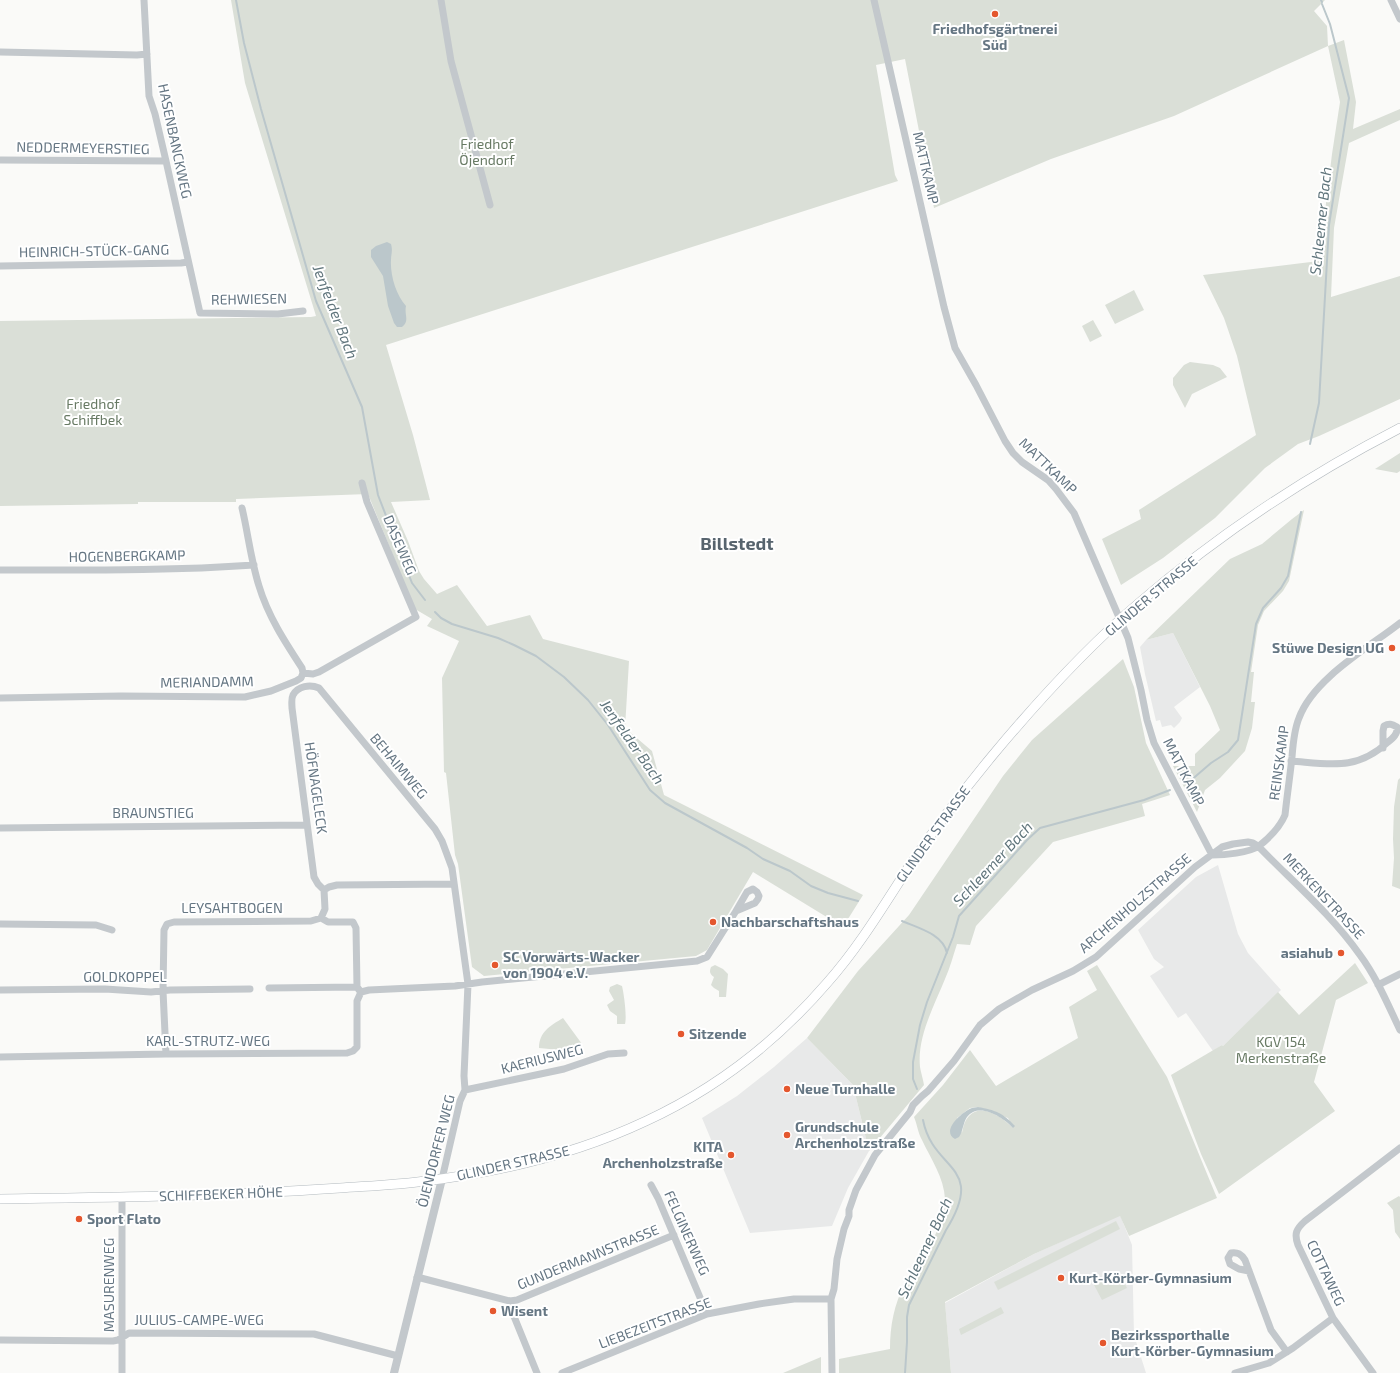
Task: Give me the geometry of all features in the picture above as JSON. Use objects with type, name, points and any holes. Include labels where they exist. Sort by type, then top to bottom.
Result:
[{"type":"main road","name":"GLINDER STRASSE","points":[[442,1179],[497,1170],[545,1158],[572,1150],[630,1128],[660,1114],[705,1089],[737,1067],[769,1041],[806,1006],[834,975],[945,816],[1000,747],[1066,673],[1139,603],[1190,562],[1267,506],[1331,465],[1400,428]]},
{"type":"main road","name":"SCHIFFBEKER HÖHE","points":[[0,1199],[253,1194],[442,1179]]},
{"type":"street","name":"HASENBANCKWEG","points":[[144,0],[149,96],[155,114],[188,262]]},
{"type":"street","points":[[441,0],[451,61],[490,205]]},
{"type":"street","name":"MATTKAMP","points":[[874,0],[944,307],[955,348],[1010,448],[1022,462],[1052,484],[1072,509],[1121,620],[1129,642],[1147,720],[1154,743],[1167,771],[1212,855]]},
{"type":"street","points":[[1391,0],[1400,19]]},
{"type":"street","points":[[0,52],[129,55],[147,54]]},
{"type":"street","name":"NEDDERMEYERSTIEG","points":[[0,160],[166,161]]},
{"type":"street","name":"HEINRICH-STÜCK-GANG","points":[[0,266],[188,262]]},
{"type":"street","name":"REHWIESEN","points":[[188,262],[200,313],[278,314],[303,311]]},
{"type":"street","name":"DASEWEG","points":[[362,483],[367,502],[416,617]]},
{"type":"street","points":[[242,508],[258,585],[281,636],[302,668],[303,673]]},
{"type":"street","name":"HOGENBERGKAMP","points":[[0,570],[136,570],[254,565]]},
{"type":"street","name":"MERIANDAMM","points":[[0,698],[136,696],[245,697],[257,695],[286,686],[300,678],[303,673],[313,674],[319,672],[416,617]]},
{"type":"street","name":"REINSKAMP","points":[[1258,846],[1282,824],[1285,815],[1294,734],[1298,718],[1308,700],[1320,685],[1333,673],[1400,623]]},
{"type":"street","name":"BEHAIMWEG","points":[[300,689],[310,686],[319,688],[434,829],[442,841],[448,855],[452,868],[454,884]]},
{"type":"street","name":"HÖFNAGELECK","points":[[300,689],[292,697],[292,708],[314,877],[324,890]]},
{"type":"street","points":[[1291,761],[1335,765],[1350,764],[1362,760],[1382,748]]},
{"type":"street","name":"BRAUNSTIEG","points":[[0,828],[307,825]]},
{"type":"street","name":"ARCHENHOLZSTRASSE","points":[[832,1373],[831,1299],[834,1288],[837,1259],[844,1228],[849,1216],[849,1210],[856,1190],[875,1155],[910,1112],[913,1105],[928,1092],[980,1025],[999,1008],[1074,971],[1096,957],[1195,867],[1222,847],[1233,844],[1253,843],[1258,846]]},
{"type":"street","name":"MERKENSTRASSE","points":[[1258,846],[1330,918],[1361,956],[1378,985],[1400,1030]]},
{"type":"street","points":[[321,918],[325,909],[324,890],[329,887],[337,885],[454,884]]},
{"type":"street","name":"ÖJENDORFER WEG","points":[[394,1373],[460,1101],[465,1090],[464,1076],[468,984],[454,884]]},
{"type":"street","points":[[269,988],[357,987],[361,992],[369,990],[455,986],[702,960],[708,957],[736,911]]},
{"type":"street","name":"LEYSAHTBOGEN","points":[[166,1054],[163,991],[164,930],[167,924],[174,922],[311,921],[321,918],[328,922],[353,922],[355,924],[357,987],[361,992]]},
{"type":"street","points":[[0,924],[96,925],[112,930]]},
{"type":"street","points":[[1378,985],[1400,974]]},
{"type":"street","name":"GOLDKOPPEL","points":[[0,990],[105,989],[151,992],[170,990],[250,989]]},
{"type":"street","name":"KARL-STRUTZ-WEG","points":[[0,1057],[347,1053],[353,1051],[357,1047],[358,1000],[361,992]]},
{"type":"street","name":"KAERIUSWEG","points":[[465,1090],[564,1069],[608,1054],[624,1053]]},
{"type":"street","name":"COTTAWEG","points":[[1373,1373],[1333,1318],[1295,1238],[1296,1231],[1299,1226],[1400,1148]]},
{"type":"street","name":"FELGINERWEG","points":[[651,1185],[658,1198],[707,1314]]},
{"type":"street","name":"MASURENWEG","points":[[122,1197],[122,1373]]},
{"type":"street","name":"GUNDERMANNSTRASSE","points":[[418,1277],[510,1301],[517,1300],[674,1235]]},
{"type":"street","points":[[1249,1271],[1272,1330],[1287,1352]]},
{"type":"street","name":"LIEBEZEITSTRASSE","points":[[562,1373],[707,1314],[794,1299],[831,1299]]},
{"type":"street","points":[[510,1301],[513,1314],[537,1373]]},
{"type":"street","points":[[1235,1373],[1269,1363],[1287,1352],[1333,1318]]},
{"type":"street","name":"JULIUS-CAMPE-WEG","points":[[0,1340],[113,1341],[118,1340],[129,1332],[314,1334],[398,1356]]},
{"type":"shaded area","points":[[387,242],[392,246],[391,266],[394,284],[399,296],[406,306],[406,322],[402,327],[397,327],[394,323],[388,306],[383,276],[371,257],[371,250],[376,246]]},
{"type":"shaded area","points":[[1173,633],[1200,687],[1174,707],[1182,718],[1174,728],[1171,725],[1162,727],[1160,720],[1156,721],[1140,647],[1146,640]]},
{"type":"shaded area","points":[[1218,865],[1238,934],[1248,953],[1281,990],[1223,1046],[1222,1045],[1213,1051],[1186,1013],[1178,1018],[1150,976],[1164,967],[1154,959],[1138,930],[1196,877]]},
{"type":"shaded area","name":"Grundschule Archenholzstraße","points":[[807,1038],[853,1085],[869,1151],[848,1188],[832,1226],[750,1233],[702,1118],[737,1096],[774,1067]]},
{"type":"shaded area","points":[[978,1107],[989,1109],[998,1113],[1007,1118],[1015,1126],[1013,1128],[1004,1120],[991,1113],[984,1111],[972,1112],[967,1117],[959,1137],[955,1139],[951,1135],[951,1126],[963,1113],[972,1108]]},
{"type":"shaded area","name":"Kurt-Körber-Gymnasium","points":[[1120,1215],[1132,1245],[1134,1335],[1146,1373],[951,1373],[945,1303],[1034,1254]]},
{"type":"green space","points":[[231,0],[1325,0],[1314,11],[1327,26],[1328,46],[1174,116],[1051,159],[934,208],[905,59],[876,65],[895,175],[898,181],[386,345],[413,435],[430,500],[391,502],[419,571],[424,579],[437,594],[457,585],[487,626],[530,615],[543,639],[629,661],[625,728],[652,751],[664,795],[863,895],[843,927],[753,872],[707,950],[696,956],[484,976],[472,967],[458,864],[455,855],[446,773],[444,772],[442,678],[459,641],[427,626],[432,619],[415,609],[368,494],[236,499],[236,502],[138,502],[138,504],[0,506],[0,321],[316,316],[245,83]]},
{"type":"green space","points":[[1344,40],[1356,102],[1353,129],[1400,109],[1400,120],[1349,143],[1334,228],[1331,297],[1400,276],[1400,399],[1298,444],[1265,468],[1215,518],[1163,558],[1121,585],[1102,539],[1141,519],[1139,510],[1256,435],[1237,356],[1224,318],[1203,275],[1319,261],[1340,102],[1328,46]]},
{"type":"green space","points":[[1134,290],[1144,310],[1115,324],[1105,305]]},
{"type":"green space","points":[[1093,320],[1102,336],[1090,342],[1082,326]]},
{"type":"green space","points":[[1190,362],[1213,365],[1220,368],[1227,377],[1192,394],[1185,408],[1173,385],[1173,378],[1184,365]]},
{"type":"green space","points":[[1400,453],[1400,471],[1397,473],[1375,469]]},
{"type":"green space","points":[[1304,510],[1289,581],[1283,591],[1264,611],[1258,625],[1251,672],[1254,672],[1251,702],[1255,702],[1252,728],[1245,751],[1220,778],[1205,790],[1197,812],[1173,766],[1195,766],[1195,754],[1220,730],[1210,706],[1173,633],[1146,640],[1230,559],[1262,544]]},
{"type":"green space","points":[[1123,659],[1134,687],[1146,743],[1170,795],[1142,804],[1145,816],[1053,842],[976,926],[970,945],[957,944],[948,971],[927,1022],[921,1044],[920,1067],[924,1085],[869,1151],[853,1085],[807,1038],[858,971],[909,915],[1003,776],[1032,740]]},
{"type":"green space","points":[[1400,778],[1400,889],[1392,886],[1394,858],[1394,807],[1398,780]]},
{"type":"green space","name":"KGV 154 Merkenstraße","points":[[1355,963],[1368,983],[1336,1000],[1314,1082],[1335,1111],[1219,1194],[1201,1154],[1171,1075],[1222,1045],[1223,1046],[1278,992],[1299,1015]]},
{"type":"green space","points":[[715,965],[723,969],[728,974],[726,997],[719,997],[719,991],[711,985],[714,977],[710,970],[711,967]]},
{"type":"green space","points":[[1097,965],[1167,1077],[1217,1198],[1129,1236],[1120,1216],[1034,1254],[945,1302],[951,1373],[839,1373],[839,1359],[890,1349],[892,1324],[898,1299],[905,1284],[931,1243],[941,1221],[944,1210],[944,1191],[914,1117],[943,1085],[970,1050],[996,1086],[1078,1038],[1069,1007],[1097,990],[1087,971]],"holes":[[[978,1107],[1008,1118],[1013,1128],[1004,1120],[992,1113],[986,1111],[974,1112],[966,1120],[962,1133],[957,1118],[970,1108]]]},
{"type":"green space","points":[[617,984],[622,986],[623,990],[625,1024],[617,1024],[617,1016],[610,1011],[607,1005],[614,1000],[609,991],[610,987]]},
{"type":"green space","points":[[563,1018],[582,1044],[570,1051],[539,1048],[539,1042],[546,1030]]},
{"type":"green space","points":[[1399,1196],[1400,1239],[1395,1232],[1393,1210],[1387,1203]]},
{"type":"green space","points":[[1116,1221],[1120,1229],[998,1290],[994,1282]]},
{"type":"green space","points":[[1119,1272],[1127,1288],[1102,1300],[1094,1285]]},
{"type":"green space","points":[[1001,1307],[1004,1313],[961,1335],[959,1329]]},
{"type":"green space","points":[[821,1357],[821,1373],[783,1373]]},
{"type":"waterway","name":"Jenfelder Bach","points":[[236,0],[244,43],[261,109],[316,301],[362,407],[378,495],[412,583],[425,600]]},
{"type":"waterway","name":"Schleemer Bach","points":[[1310,444],[1319,403],[1329,225],[1349,98],[1330,24],[1322,4]]},
{"type":"waterway","name":"Schleemer Bach","points":[[1189,782],[1211,763],[1228,752],[1238,740],[1256,624],[1263,608],[1281,588],[1288,576],[1301,512]]},
{"type":"waterway","name":"Jenfelder Bach","points":[[435,612],[441,618],[452,624],[498,638],[536,656],[564,677],[588,700],[608,725],[650,790],[665,803],[747,848],[763,859],[790,871],[811,886],[828,893],[858,901]]},
{"type":"waterway","name":"Schleemer Bach","points":[[917,1089],[913,1079],[913,1062],[920,1025],[927,1002],[953,937],[959,916],[1027,840],[1040,828],[1144,800],[1170,790]]},
{"type":"waterway","name":"Jenfelder Bach","points":[[902,921],[935,936],[945,946],[947,953]]},
{"type":"waterway","name":"Schleemer Bach","points":[[905,1373],[907,1317],[909,1305],[957,1208],[961,1192],[959,1180],[954,1170],[937,1150],[929,1137],[923,1120]]},
{"type":"place","name":"Friedhofsgärtnerei Süd","points":[[995,14]]},
{"type":"place","name":"Stüwe Design UG","points":[[1392,648]]},
{"type":"place","name":"Nachbarschaftshaus","points":[[713,922]]},
{"type":"place","name":"asiahub","points":[[1341,953]]},
{"type":"place","name":"SC Vorwärts-Wacker von 1904 e.V.","points":[[495,965]]},
{"type":"place","name":"Sitzende","points":[[681,1034]]},
{"type":"place","name":"Neue Turnhalle","points":[[787,1089]]},
{"type":"place","name":"Grundschule Archenholzstraße","points":[[787,1135]]},
{"type":"place","name":"KITA Archenholzstraße","points":[[731,1155]]},
{"type":"place","name":"Sport Flato","points":[[79,1219]]},
{"type":"place","name":"Kurt-Körber-Gymnasium","points":[[1061,1278]]},
{"type":"place","name":"Wisent","points":[[493,1311]]},
{"type":"place","name":"Bezirkssporthalle Kurt-Körber-Gymnasium","points":[[1103,1343]]},
{"type":"district","name":"Billstedt","points":[[737,544]]},
{"type":"park label","name":"Friedhof Öjendorf","points":[[487,152]]},
{"type":"park label","name":"Friedhof Schiffbek","points":[[93,412]]}]
